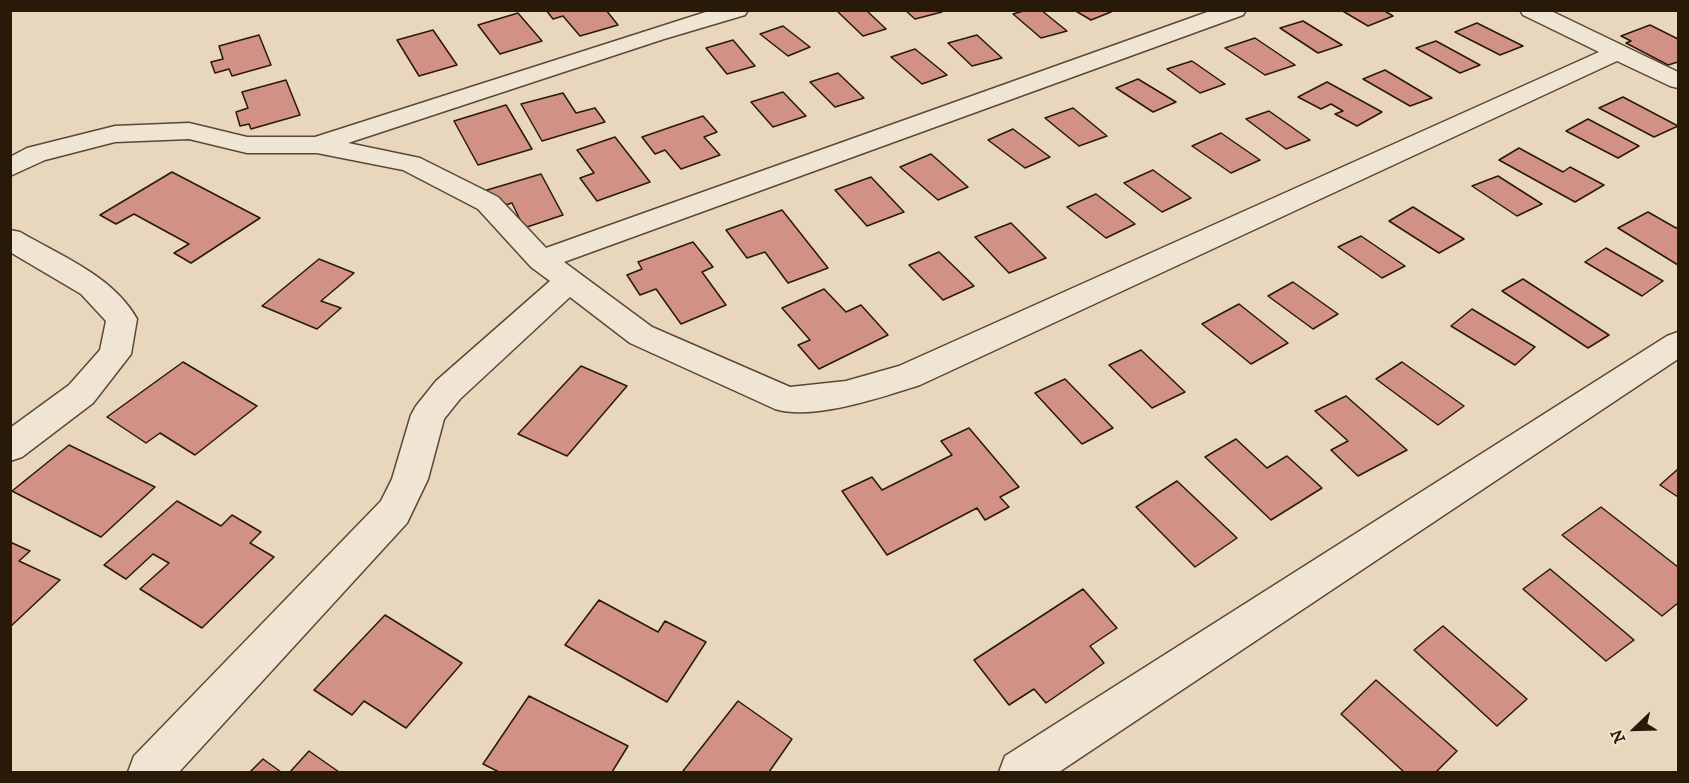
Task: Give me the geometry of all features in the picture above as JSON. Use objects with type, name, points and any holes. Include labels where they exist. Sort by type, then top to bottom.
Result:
[{"type":"street","points":[[317,145],[656,34],[737,10]]},
{"type":"street","points":[[150,772],[394,512],[410,478],[428,415],[448,390],[482,362],[516,326],[555,270],[1235,10]]},
{"type":"street","points":[[1532,10],[1570,20],[1617,52],[1678,81]]},
{"type":"street","points":[[10,168],[36,154],[115,134],[189,132],[247,145],[317,145],[411,164],[488,203],[555,270],[641,335],[787,400],[846,394],[908,376],[1617,52]]},
{"type":"street","points":[[10,239],[92,287],[122,319],[116,354],[81,394],[10,447]]},
{"type":"street","points":[[1021,772],[1678,344]]},
{"type":"building","points":[[546,10],[606,10],[618,25],[580,36],[563,16],[553,19]]},
{"type":"building","points":[[866,10],[886,29],[863,36],[838,12]]},
{"type":"building","points":[[905,10],[940,10],[942,12],[915,19]]},
{"type":"building","points":[[1027,10],[1041,10],[1067,31],[1041,38],[1013,14]]},
{"type":"building","points":[[1074,10],[1108,10],[1111,12],[1091,20]]},
{"type":"building","points":[[1341,10],[1383,10],[1393,16],[1368,26]]},
{"type":"building","points":[[518,13],[542,41],[500,54],[478,25]]},
{"type":"building","points":[[1303,21],[1342,45],[1318,53],[1280,28]]},
{"type":"building","points":[[1477,23],[1523,46],[1500,55],[1455,32]]},
{"type":"building","points":[[1650,25],[1678,39],[1678,62],[1668,65],[1626,43],[1631,41],[1621,36]]},
{"type":"building","points":[[783,26],[810,47],[788,56],[760,34]]},
{"type":"building","points":[[433,30],[457,65],[419,76],[397,40]]},
{"type":"building","points":[[259,35],[271,65],[232,76],[229,69],[215,73],[211,62],[223,59],[219,46]]},
{"type":"building","points":[[977,35],[1002,58],[972,66],[948,43]]},
{"type":"building","points":[[1255,38],[1295,65],[1265,75],[1225,48]]},
{"type":"building","points":[[733,40],[755,66],[727,74],[706,48]]},
{"type":"building","points":[[1436,41],[1480,65],[1460,73],[1416,48]]},
{"type":"building","points":[[915,49],[947,75],[922,84],[891,57]]},
{"type":"building","points":[[1192,61],[1225,84],[1200,93],[1167,69]]},
{"type":"building","points":[[1385,70],[1432,98],[1410,106],[1363,79]]},
{"type":"building","points":[[838,73],[864,98],[835,107],[810,82]]},
{"type":"building","points":[[1138,79],[1176,102],[1153,112],[1116,88]]},
{"type":"building","points":[[286,80],[300,115],[251,129],[249,124],[240,126],[236,112],[248,108],[242,92]]},
{"type":"building","points":[[1327,82],[1382,112],[1357,126],[1335,114],[1343,111],[1331,104],[1321,109],[1298,97]]},
{"type":"building","points":[[783,92],[806,116],[773,127],[751,102]]},
{"type":"building","points":[[563,93],[576,113],[595,108],[605,122],[542,141],[521,104]]},
{"type":"building","points":[[1623,97],[1678,126],[1654,137],[1599,108]]},
{"type":"building","points":[[506,105],[532,149],[478,165],[454,121]]},
{"type":"building","points":[[1073,108],[1107,136],[1079,146],[1045,118]]},
{"type":"building","points":[[1269,111],[1310,140],[1286,149],[1246,119]]},
{"type":"building","points":[[703,116],[717,132],[704,137],[720,155],[681,169],[665,150],[655,154],[642,137]]},
{"type":"building","points":[[1588,119],[1639,146],[1618,158],[1566,131]]},
{"type":"building","points":[[1013,129],[1050,157],[1025,168],[988,140]]},
{"type":"building","points":[[1221,133],[1260,160],[1231,173],[1192,146]]},
{"type":"building","points":[[615,137],[650,182],[597,201],[580,178],[594,173],[577,150]]},
{"type":"building","points":[[1519,148],[1563,172],[1570,167],[1604,185],[1575,202],[1499,160]]},
{"type":"building","points":[[931,154],[968,187],[938,200],[900,167]]},
{"type":"building","points":[[1153,170],[1191,198],[1162,212],[1124,183]]},
{"type":"building","points":[[172,172],[260,218],[191,263],[174,253],[189,244],[134,214],[116,224],[100,215]]},
{"type":"building","points":[[541,174],[563,215],[524,228],[512,203],[495,208],[487,190]]},
{"type":"building","points":[[1498,176],[1542,204],[1517,216],[1472,186]]},
{"type":"building","points":[[871,177],[904,212],[867,226],[835,190]]},
{"type":"building","points":[[1096,194],[1135,224],[1106,238],[1067,207]]},
{"type":"building","points":[[1413,207],[1464,239],[1439,253],[1389,221]]},
{"type":"building","points":[[782,210],[828,268],[788,283],[765,252],[747,258],[726,230]]},
{"type":"building","points":[[1648,212],[1678,227],[1678,265],[1618,228]]},
{"type":"building","points":[[1011,223],[1046,258],[1009,273],[975,237]]},
{"type":"building","points":[[1361,236],[1405,266],[1382,278],[1338,247]]},
{"type":"building","points":[[693,242],[713,267],[702,272],[726,305],[681,324],[656,289],[640,295],[627,275],[642,269],[638,262]]},
{"type":"building","points":[[1606,248],[1663,281],[1642,296],[1585,262]]},
{"type":"building","points":[[939,252],[974,286],[943,300],[909,265]]},
{"type":"building","points":[[319,259],[354,273],[321,301],[341,308],[317,329],[262,306]]},
{"type":"building","points":[[1523,279],[1609,335],[1588,348],[1502,291]]},
{"type":"building","points":[[1293,282],[1338,314],[1313,329],[1268,296]]},
{"type":"building","points":[[824,289],[846,312],[861,305],[888,335],[819,369],[798,345],[810,340],[782,308]]},
{"type":"building","points":[[1239,304],[1288,343],[1251,364],[1202,324]]},
{"type":"building","points":[[1472,309],[1535,347],[1515,365],[1451,326]]},
{"type":"building","points":[[1141,350],[1185,392],[1152,408],[1109,365]]},
{"type":"building","points":[[183,362],[257,406],[195,455],[160,433],[146,443],[107,417]]},
{"type":"building","points":[[1402,362],[1464,406],[1438,425],[1376,379]]},
{"type":"building","points":[[581,366],[627,386],[567,456],[518,434]]},
{"type":"building","points":[[1065,379],[1113,428],[1082,444],[1035,393]]},
{"type":"building","points":[[1346,396],[1407,450],[1358,476],[1331,450],[1348,441],[1315,411]]},
{"type":"building","points":[[969,428],[1019,487],[1000,497],[1009,507],[985,520],[977,508],[887,555],[842,491],[872,477],[882,490],[952,455],[941,441]]},
{"type":"building","points":[[1236,439],[1267,468],[1287,456],[1322,488],[1271,520],[1205,457]]},
{"type":"building","points":[[69,445],[155,487],[101,537],[12,491]]},
{"type":"building","points":[[1678,469],[1678,497],[1660,485]]},
{"type":"building","points":[[1177,481],[1237,538],[1195,567],[1136,507]]},
{"type":"building","points":[[177,501],[221,526],[232,515],[261,532],[250,543],[274,557],[202,628],[140,589],[169,563],[153,554],[126,579],[104,565]]},
{"type":"building","points":[[1601,507],[1678,567],[1678,603],[1662,616],[1562,535]]},
{"type":"building","points":[[10,542],[30,551],[19,561],[60,580],[10,627]]},
{"type":"building","points":[[1550,569],[1634,640],[1606,661],[1523,589]]},
{"type":"building","points":[[1083,589],[1117,628],[1090,646],[1104,663],[1046,703],[1034,689],[1009,705],[974,660]]},
{"type":"building","points":[[599,600],[658,632],[665,621],[706,642],[667,702],[565,645]]},
{"type":"building","points":[[385,615],[462,663],[406,728],[364,701],[352,715],[314,690]]},
{"type":"building","points":[[1443,626],[1527,699],[1497,726],[1414,650]]},
{"type":"building","points":[[1376,680],[1457,751],[1436,772],[1404,772],[1341,714]]},
{"type":"building","points":[[529,696],[628,746],[612,772],[499,772],[483,764]]},
{"type":"building","points":[[738,701],[792,739],[769,772],[683,771]]},
{"type":"building","points":[[309,751],[339,772],[290,772]]},
{"type":"building","points":[[263,759],[281,772],[250,772]]}]
